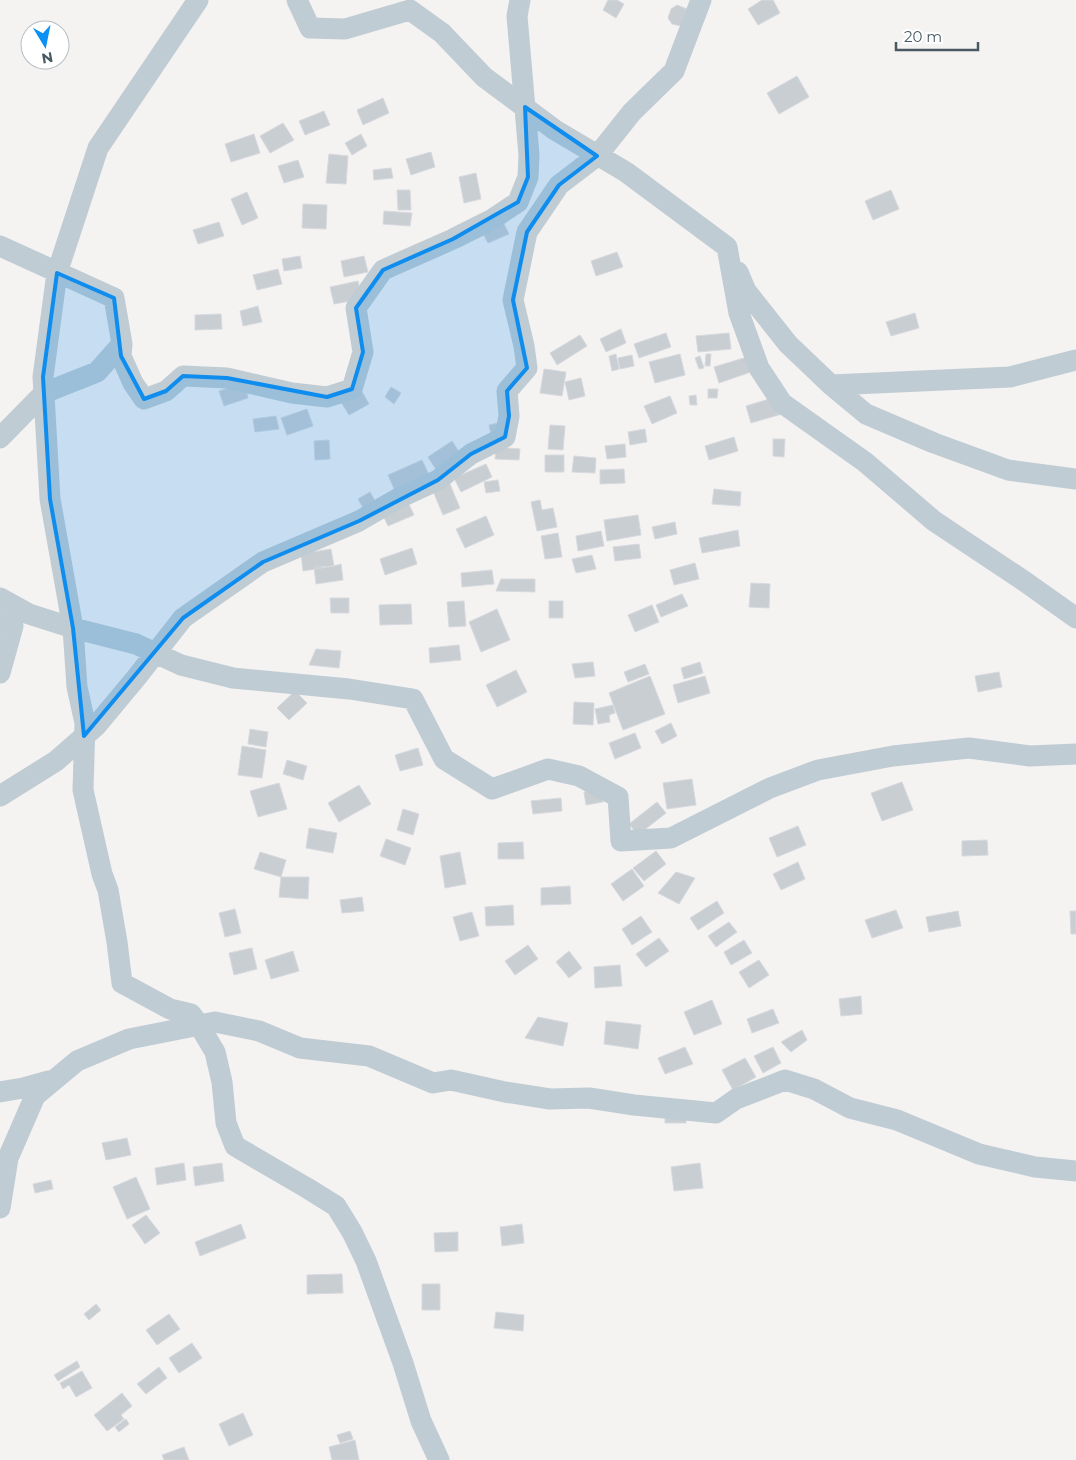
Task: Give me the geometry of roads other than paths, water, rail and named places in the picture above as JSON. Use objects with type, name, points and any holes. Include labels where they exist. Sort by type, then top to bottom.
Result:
[{"type":"street","points":[[198,0],[98,148],[57,273],[43,378],[50,499],[73,628],[77,687],[85,723],[83,790],[102,874],[108,890],[122,983],[170,1009],[191,1014],[199,1025],[215,1052],[222,1082],[226,1123],[235,1146],[336,1206],[352,1232],[366,1261],[383,1303],[421,1421],[439,1460]]},
{"type":"street","points":[[298,0],[310,28],[345,29],[410,10],[442,32],[484,77],[555,130],[626,172],[727,247],[746,291],[788,344],[831,385],[866,414],[934,443],[1008,470],[1076,479]]},
{"type":"street","points":[[0,246],[114,298],[122,344],[121,356],[133,383],[144,399],[166,391],[183,376],[227,378],[292,393],[327,397],[352,389],[363,352],[356,308],[383,270],[491,220],[518,202],[528,177],[529,155],[517,16],[520,0]]},
{"type":"street","points":[[0,796],[56,761],[96,726],[183,618],[263,562],[360,521],[397,499],[438,480],[471,454],[505,437],[509,416],[508,391],[527,368],[513,300],[527,232],[559,185],[598,156],[632,112],[674,71],[701,0]]},
{"type":"street","points":[[727,247],[739,313],[760,368],[782,403],[865,462],[934,521],[1076,618]]},
{"type":"street","points":[[0,438],[44,393],[97,372],[122,344]]},
{"type":"street","points":[[831,385],[1010,377],[1076,360]]},
{"type":"street","points":[[0,598],[28,614],[136,644],[181,665],[234,678],[349,688],[413,699],[444,759],[492,790],[548,769],[579,776],[618,796],[621,840],[670,838],[770,788],[818,770],[892,756],[969,748],[1030,756],[1076,754]]},
{"type":"street","points":[[0,621],[13,626],[0,673]]},
{"type":"street","points":[[0,1208],[8,1158],[35,1096],[77,1061],[129,1040],[216,1022],[259,1032],[300,1048],[369,1056],[433,1083],[451,1080],[505,1092],[550,1099],[589,1098],[716,1113],[736,1098],[786,1080],[814,1090],[850,1108],[898,1120],[979,1154],[1035,1167],[1076,1171]]},
{"type":"street","points":[[0,1092],[56,1079]]}]
